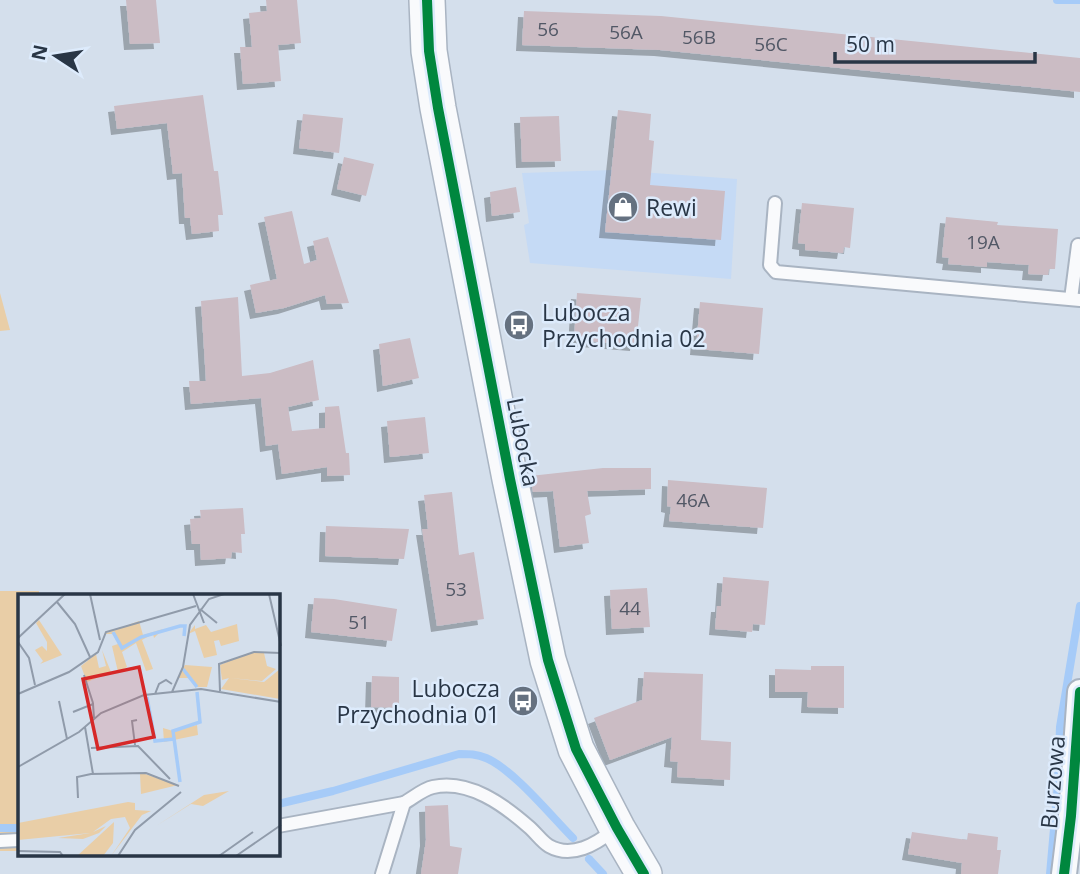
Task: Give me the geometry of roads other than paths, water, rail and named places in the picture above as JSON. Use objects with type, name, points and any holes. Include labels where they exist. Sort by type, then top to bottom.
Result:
[{"type":"street","name":"Lubocka","points":[[427,0],[429,51],[436,97],[545,648],[576,749],[644,874]]},
{"type":"street","name":"Burzowa","points":[[1064,874],[1080,692]]},
{"type":"lane","points":[[775,203],[770,265],[776,272],[1076,299],[1078,245]]},
{"type":"lane","points":[[280,826],[404,803],[431,787],[460,786],[498,802],[549,846],[565,850],[582,849],[598,842],[617,828]]},
{"type":"lane","points":[[382,874],[404,803]]},
{"type":"lane","points":[[0,841],[18,841]]},
{"type":"waterway","points":[[1057,0],[1080,0]]},
{"type":"waterway","points":[[1050,874],[1060,727],[1080,606]]},
{"type":"waterway","points":[[280,804],[459,754],[473,754],[486,758],[508,772],[573,838]]},
{"type":"waterway","points":[[0,828],[18,828]]},
{"type":"waterway","points":[[589,859],[603,874]]},
{"type":"place","name":"Rewi","points":[[623,207]]},
{"type":"place","name":"Lubocza Przychodnia 02","points":[[519,325]]},
{"type":"place","name":"Lubocza Przychodnia 01","points":[[523,701]]}]
